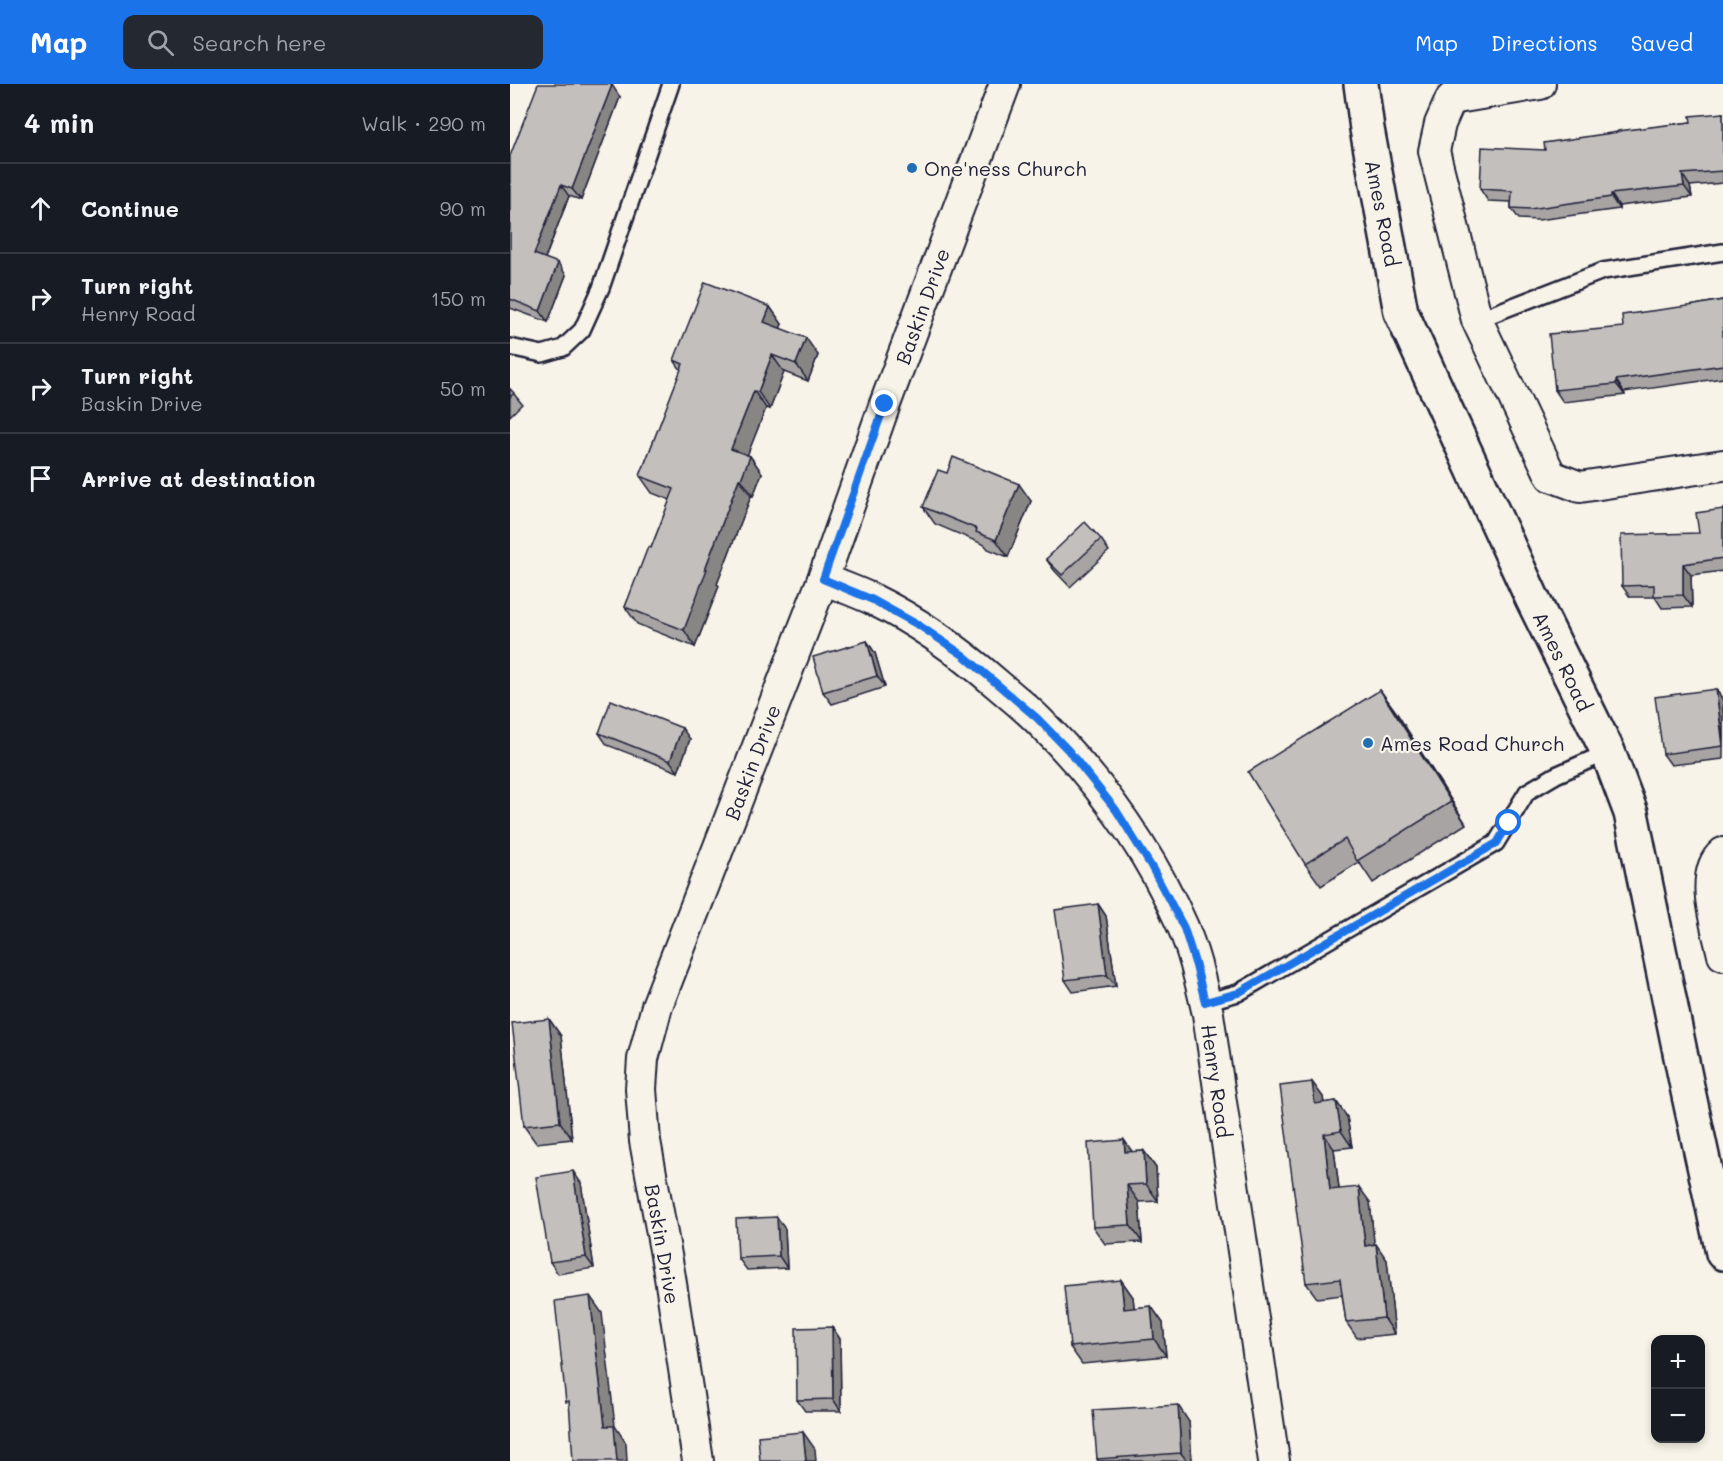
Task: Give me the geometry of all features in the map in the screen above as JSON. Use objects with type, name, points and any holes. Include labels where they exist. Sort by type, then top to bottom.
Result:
[{"type":"street","name":"Baskin Drive","points":[[698,1461],[670,1277],[645,1141],[641,1089],[643,1059],[657,1006],[823,579],[885,404],[1005,84]]},
{"type":"street","name":"Ames Road","points":[[1361,84],[1367,129],[1401,312],[1532,598],[1608,752],[1631,813],[1723,1253]]},
{"type":"street","points":[[1522,85],[1451,99],[1440,123],[1434,151],[1477,320],[1551,476],[1580,487],[1723,465]]},
{"type":"street","name":"Henry Road","points":[[823,579],[873,600],[920,626],[963,655],[1037,718],[1068,750],[1116,810],[1151,866],[1184,928],[1205,1002],[1274,1461]]},
{"type":"street","points":[[1723,853],[1714,865],[1709,885],[1723,955]]},
{"type":"lane","points":[[510,347],[542,354],[563,348],[582,330],[601,288],[671,84]]},
{"type":"lane","points":[[1477,320],[1602,271],[1723,252]]},
{"type":"lane","points":[[1205,1002],[1238,993],[1497,843],[1527,792],[1556,775],[1608,752]]},
{"type":"building","points":[[538,84],[612,85],[572,189],[561,185],[534,254],[558,263],[540,311],[510,299],[510,156]]},
{"type":"building","points":[[1723,113],[1723,171],[1682,174],[1684,186],[1611,194],[1611,197],[1530,209],[1511,208],[1512,191],[1480,189],[1482,147],[1545,150],[1544,143],[1691,122],[1690,116]]},
{"type":"building","points":[[705,282],[770,307],[764,322],[806,338],[796,364],[772,355],[758,392],[754,391],[731,449],[750,456],[741,479],[739,479],[684,630],[625,607],[674,489],[640,476],[683,364],[674,360]]},
{"type":"building","points":[[1723,300],[1723,365],[1616,380],[1616,384],[1555,390],[1549,334],[1623,327],[1622,315]]},
{"type":"building","points":[[953,457],[1019,484],[996,540],[976,532],[977,529],[923,507],[938,470],[947,473]]},
{"type":"building","points":[[1723,509],[1723,558],[1683,564],[1683,595],[1654,596],[1654,585],[1622,586],[1621,535],[1699,533],[1696,513]]},
{"type":"building","points":[[1085,522],[1101,539],[1062,575],[1046,559]]},
{"type":"building","points":[[867,641],[877,676],[823,692],[813,657]]},
{"type":"building","points":[[1716,689],[1723,746],[1663,754],[1655,697]]},
{"type":"building","points":[[1380,690],[1451,802],[1357,861],[1345,839],[1305,864],[1248,772]]},
{"type":"building","points":[[611,700],[682,728],[670,761],[599,733]]},
{"type":"building","points":[[1098,904],[1107,975],[1065,980],[1055,910]]},
{"type":"building","points":[[549,1019],[560,1122],[524,1126],[512,1023]]},
{"type":"building","points":[[1312,1082],[1315,1104],[1336,1101],[1341,1131],[1324,1134],[1330,1190],[1359,1187],[1365,1246],[1376,1244],[1384,1318],[1346,1322],[1340,1279],[1306,1283],[1280,1086]]},
{"type":"building","points":[[1124,1140],[1125,1152],[1144,1151],[1146,1184],[1127,1185],[1130,1225],[1093,1227],[1088,1143]]},
{"type":"building","points":[[573,1171],[586,1257],[550,1262],[536,1177]]},
{"type":"building","points":[[777,1217],[779,1256],[738,1258],[736,1219]]},
{"type":"building","points":[[1121,1280],[1124,1309],[1151,1306],[1154,1339],[1070,1347],[1064,1286]]},
{"type":"building","points":[[590,1296],[605,1426],[614,1426],[617,1461],[573,1461],[569,1401],[566,1402],[555,1301]]},
{"type":"building","points":[[832,1327],[833,1399],[797,1400],[796,1328]]},
{"type":"building","points":[[1178,1405],[1181,1453],[1097,1459],[1093,1410]]},
{"type":"building","points":[[803,1432],[806,1461],[760,1461],[758,1436]]},
{"type":"place","name":"One'ness Church","points":[[912,168]]},
{"type":"place","name":"Ames Road Church","points":[[1368,743]]},
{"type":"route","points":[[885,404],[823,579],[873,600],[920,626],[963,655],[1037,718],[1068,750],[1116,810],[1151,866],[1184,928],[1205,1002],[1238,993],[1497,843],[1509,823]]}]
